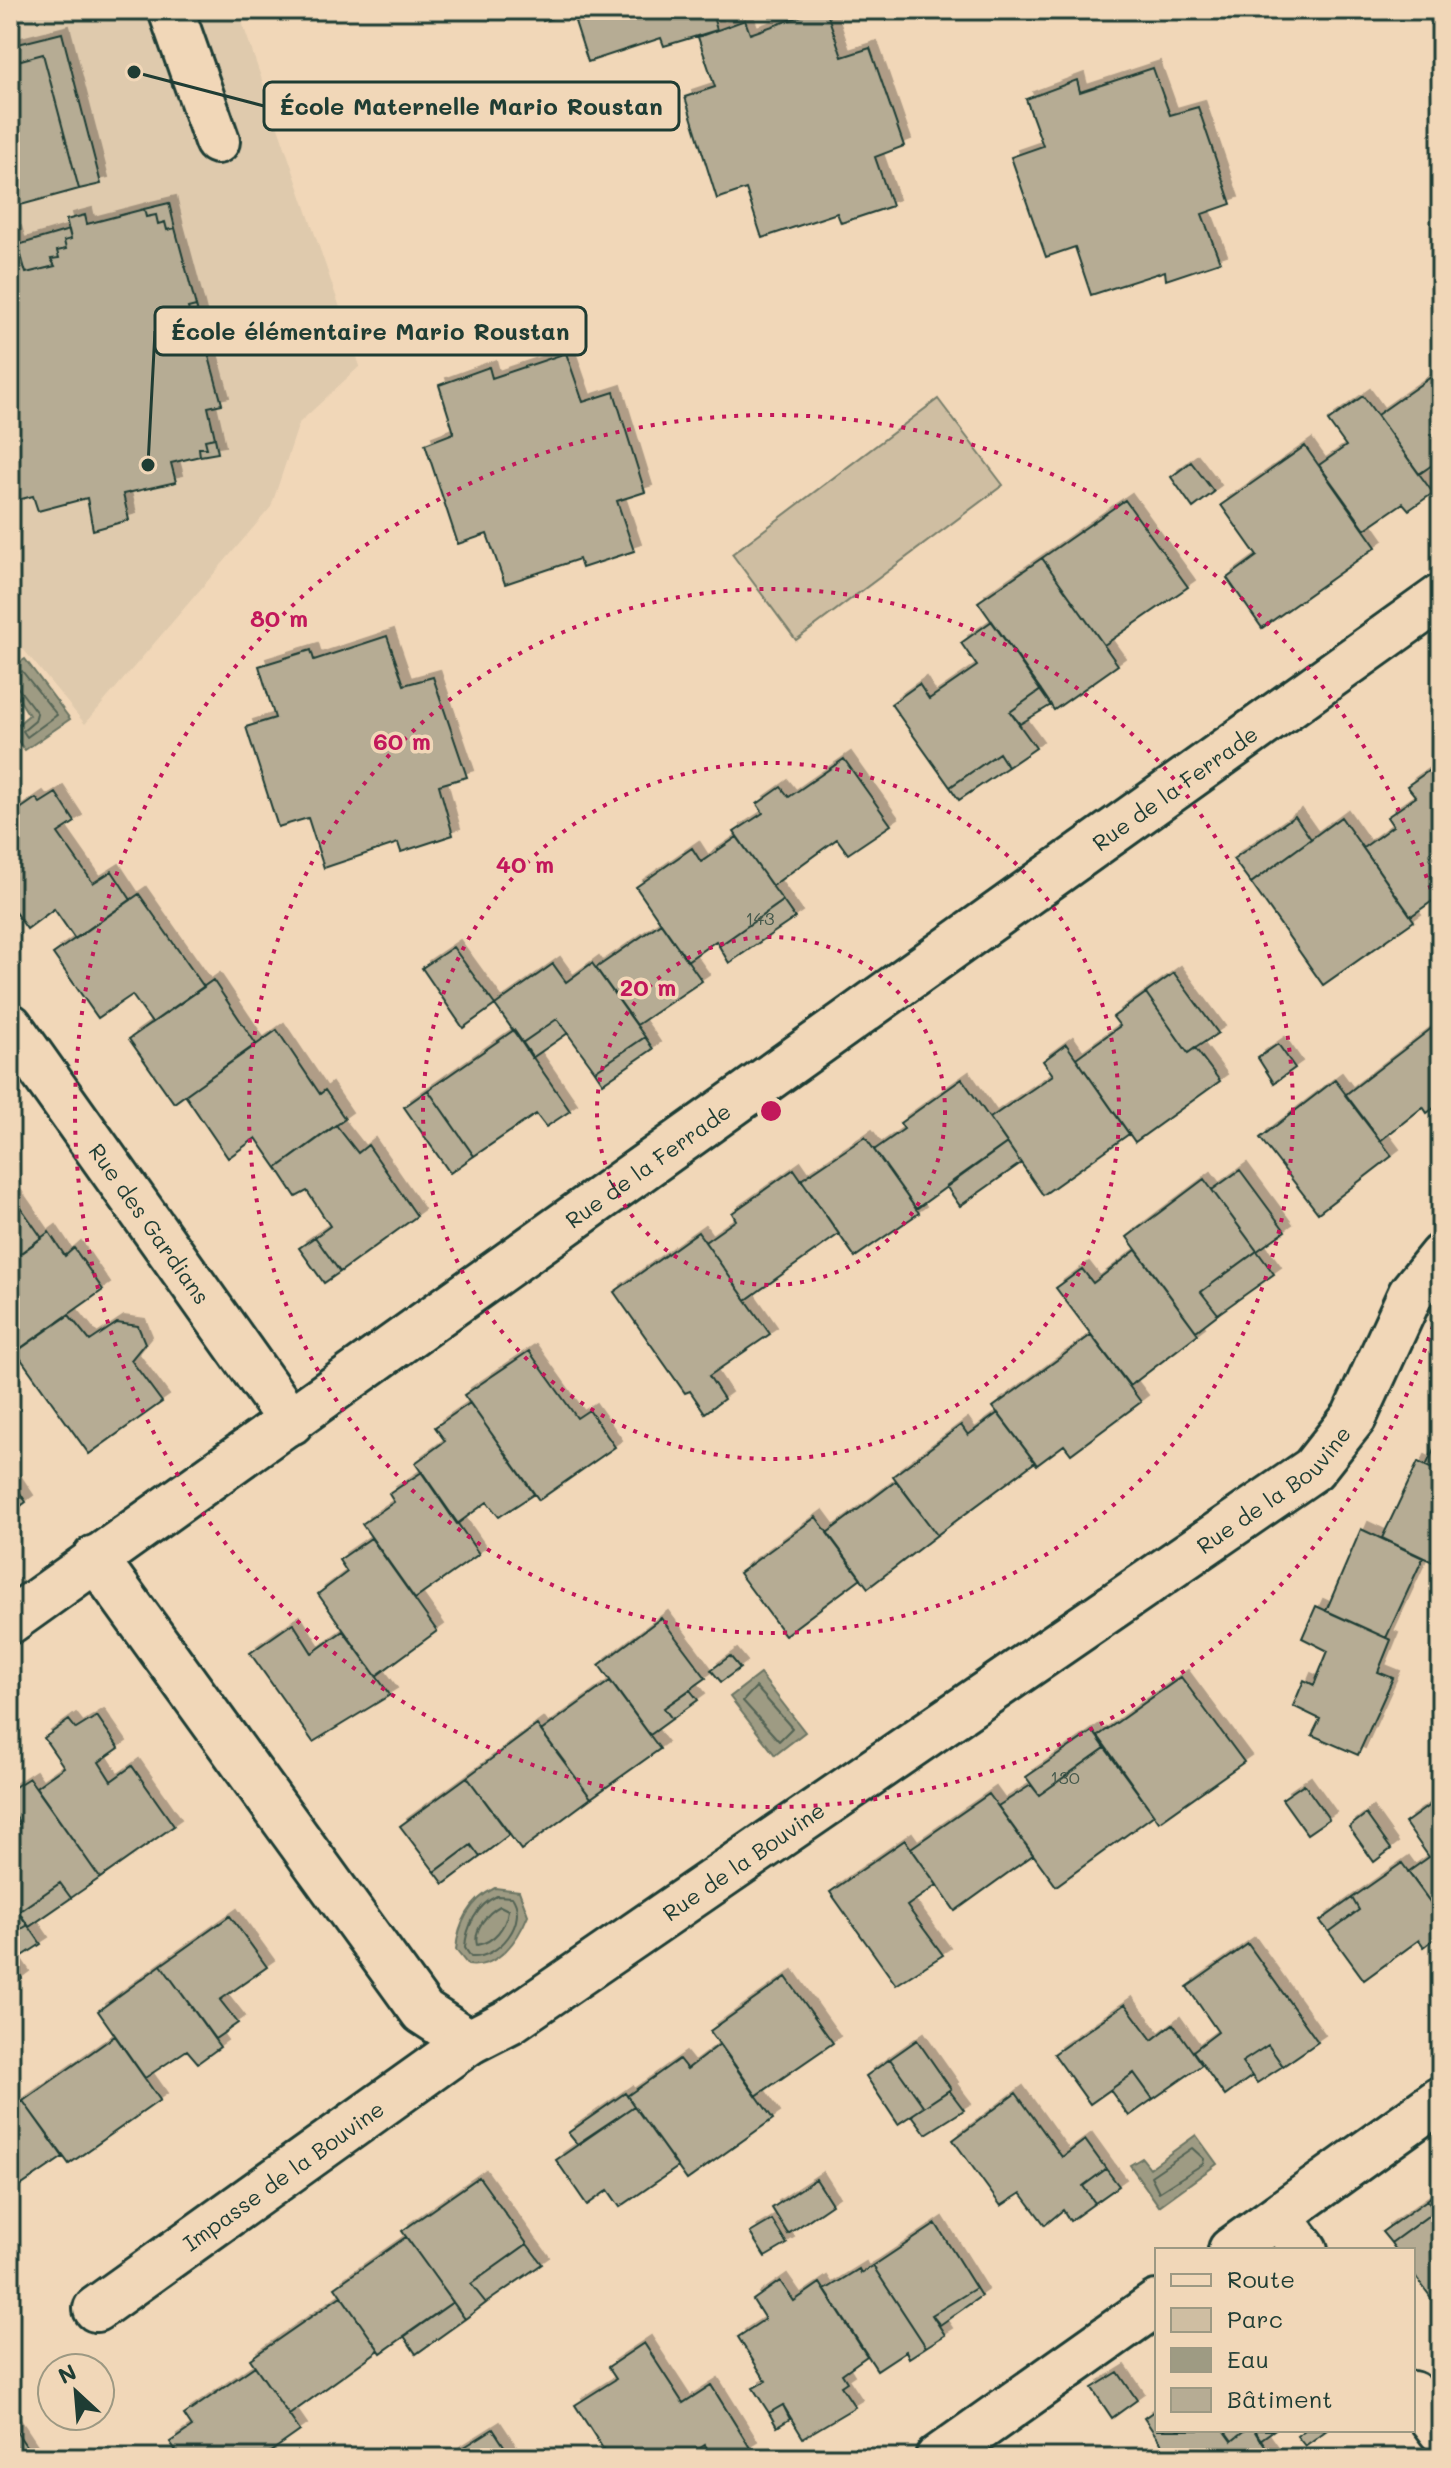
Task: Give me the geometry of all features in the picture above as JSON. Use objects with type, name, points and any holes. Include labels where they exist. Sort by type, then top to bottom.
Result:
[{"type":"street","points":[[171,10],[217,141]]},
{"type":"street","name":"Rue de la Ferrade","points":[[10,1621],[1441,597]]},
{"type":"street","name":"Rue des Gardians","points":[[10,1026],[291,1422]]},
{"type":"street","name":"Rue de la Bouvine","points":[[469,2042],[510,2021],[1313,1469],[1354,1417],[1411,1293],[1441,1256]]},
{"type":"street","points":[[95,1558],[423,2012],[469,2042]]},
{"type":"street","name":"Impasse de la Bouvine","points":[[96,2309],[469,2042]]},
{"type":"street","points":[[1234,2248],[1441,2099]]},
{"type":"street","points":[[1279,2216],[1303,2248]]},
{"type":"street","points":[[938,2458],[1155,2304]]},
{"type":"street","points":[[1415,2397],[1441,2431]]},
{"type":"shaded area","points":[[10,10],[238,10],[360,366],[299,423],[271,507],[85,724],[10,633]]},
{"type":"green space","points":[[938,399],[1003,485],[796,640],[732,554]]},
{"type":"water","points":[[25,659],[70,719],[25,750],[10,731],[29,715],[10,685],[10,669]]},
{"type":"water","points":[[760,1674],[805,1732],[775,1755],[730,1697]]},
{"type":"water","points":[[495,1888],[519,1891],[528,1915],[513,1943],[498,1958],[479,1965],[468,1965],[456,1950],[459,1931],[472,1906]]},
{"type":"water","points":[[1196,2135],[1217,2164],[1159,2206],[1130,2165],[1142,2158],[1150,2168]]},
{"type":"building","points":[[539,10],[711,10],[717,30],[664,46],[661,38],[588,62],[572,12],[543,21]]},
{"type":"building","points":[[818,10],[826,10],[842,57],[870,48],[904,146],[875,157],[892,206],[841,223],[837,213],[762,238],[746,189],[717,199],[685,97],[715,87],[698,37],[745,20],[750,34]]},
{"type":"building","points":[[62,33],[101,184],[79,189],[43,54],[10,63],[10,46]]},
{"type":"building","points":[[43,54],[79,189],[10,208],[10,63]]},
{"type":"building","points":[[1153,68],[1170,115],[1198,107],[1231,204],[1202,214],[1220,262],[1166,280],[1165,271],[1091,295],[1075,247],[1046,257],[1011,157],[1043,146],[1026,99],[1077,80],[1080,92]]},
{"type":"building","points":[[169,203],[175,228],[167,230],[165,222],[158,224],[156,215],[146,217],[144,209]]},
{"type":"building","points":[[144,209],[146,217],[156,215],[158,224],[165,222],[167,230],[175,228],[196,306],[188,308],[190,315],[183,317],[186,325],[177,327],[180,337],[166,342],[168,352],[205,342],[222,404],[208,407],[215,438],[205,440],[207,448],[199,448],[200,456],[171,463],[176,482],[123,494],[129,520],[93,530],[87,498],[38,511],[33,496],[10,502],[10,234],[14,233],[26,273],[55,266],[51,259],[59,258],[57,251],[66,249],[64,241],[71,239],[66,220],[85,215],[87,224]]},
{"type":"building","points":[[69,230],[71,239],[64,241],[66,249],[57,251],[59,258],[51,259],[55,266],[26,273],[18,245]]},
{"type":"building","points":[[196,306],[205,342],[168,352],[166,342],[180,337],[177,327],[186,325],[183,317],[190,315],[188,308]]},
{"type":"building","points":[[566,353],[583,402],[614,392],[645,492],[617,501],[634,551],[582,568],[579,559],[505,584],[487,534],[458,544],[425,444],[454,433],[439,385],[489,367],[492,378]]},
{"type":"building","points":[[1441,370],[1441,459],[1419,474],[1377,415]]},
{"type":"building","points":[[1363,396],[1433,493],[1409,510],[1403,503],[1365,529],[1319,465],[1346,446],[1328,421]]},
{"type":"building","points":[[215,438],[218,453],[200,456],[199,448],[207,448],[205,440]]},
{"type":"building","points":[[1305,446],[1376,547],[1262,628],[1227,578],[1257,556],[1221,505]]},
{"type":"building","points":[[1191,462],[1214,492],[1193,508],[1171,477]]},
{"type":"building","points":[[1125,500],[1188,587],[1104,645],[1042,558]]},
{"type":"building","points":[[1042,558],[1118,665],[1054,710],[978,602]]},
{"type":"building","points":[[992,621],[1041,690],[1010,712],[1036,748],[1008,767],[999,753],[950,787],[891,704],[919,684],[929,699],[977,666],[961,643]]},
{"type":"building","points":[[387,636],[404,685],[433,677],[467,777],[439,785],[453,835],[401,852],[398,843],[324,868],[308,818],[278,827],[246,727],[275,718],[259,666],[311,650],[314,660]]},
{"type":"building","points":[[1041,690],[1051,705],[1020,724],[1010,712]]},
{"type":"building","points":[[999,753],[1008,767],[959,800],[950,787]]},
{"type":"building","points":[[844,759],[891,825],[848,854],[837,839],[772,886],[734,832],[763,813],[757,804],[781,787],[789,797]]},
{"type":"building","points":[[1441,762],[1441,895],[1411,916],[1363,848],[1393,826],[1387,817],[1416,797],[1407,786]]},
{"type":"building","points":[[56,793],[75,822],[58,833],[93,883],[112,871],[131,900],[75,939],[54,909],[27,929],[10,905],[10,816],[36,798],[40,803]]},
{"type":"building","points":[[1295,816],[1311,839],[1251,883],[1233,859]]},
{"type":"building","points":[[1341,817],[1414,921],[1323,985],[1251,883]]},
{"type":"building","points":[[737,837],[783,901],[719,946],[716,941],[687,961],[636,887],[692,848],[701,862]]},
{"type":"building","points":[[139,894],[204,987],[152,1023],[132,995],[98,1018],[53,954]]},
{"type":"building","points":[[783,901],[795,918],[729,963],[719,946]]},
{"type":"building","points":[[661,923],[702,981],[637,1025],[596,968]]},
{"type":"building","points":[[453,947],[495,1005],[463,1028],[422,968]]},
{"type":"building","points":[[592,963],[645,1037],[595,1071],[557,1019],[522,1043],[495,1005],[553,964],[566,982]]},
{"type":"building","points":[[1174,973],[1218,1033],[1188,1053],[1146,993]]},
{"type":"building","points":[[213,980],[256,1044],[174,1103],[129,1039]]},
{"type":"building","points":[[1146,993],[1188,1053],[1195,1048],[1220,1081],[1135,1142],[1076,1058],[1120,1026],[1113,1017]]},
{"type":"building","points":[[1441,1000],[1441,1017],[1433,1006]]},
{"type":"building","points":[[557,1019],[568,1033],[532,1058],[522,1043]]},
{"type":"building","points":[[1441,1021],[1441,1103],[1427,1113],[1423,1107],[1380,1141],[1345,1095]]},
{"type":"building","points":[[277,1030],[320,1094],[325,1090],[345,1119],[277,1168],[256,1138],[228,1158],[185,1095]]},
{"type":"building","points":[[514,1030],[570,1111],[546,1127],[536,1114],[474,1156],[428,1090]]},
{"type":"building","points":[[645,1037],[653,1049],[603,1083],[595,1071]]},
{"type":"building","points":[[1066,1044],[1129,1134],[1043,1195],[990,1118],[1053,1075],[1043,1061]]},
{"type":"building","points":[[1278,1044],[1295,1068],[1274,1083],[1258,1058]]},
{"type":"building","points":[[962,1079],[1007,1143],[916,1209],[874,1150],[904,1129],[900,1123]]},
{"type":"building","points":[[1335,1080],[1392,1156],[1318,1213],[1260,1138]]},
{"type":"building","points":[[428,1090],[474,1156],[450,1173],[404,1107]]},
{"type":"building","points":[[336,1125],[358,1153],[368,1145],[417,1216],[340,1272],[315,1237],[330,1226],[307,1191],[296,1197],[277,1168]]},
{"type":"building","points":[[865,1137],[919,1213],[855,1257],[801,1180]]},
{"type":"building","points":[[1007,1143],[1021,1163],[960,1206],[946,1186]]},
{"type":"building","points":[[794,1169],[839,1234],[746,1300],[705,1242],[736,1220],[732,1213]]},
{"type":"building","points":[[1240,1170],[1285,1231],[1257,1251],[1212,1190]]},
{"type":"building","points":[[1204,1179],[1257,1251],[1201,1292],[1218,1314],[1196,1331],[1127,1237]]},
{"type":"building","points":[[10,1192],[42,1238],[10,1261]]},
{"type":"building","points":[[49,1232],[65,1256],[74,1248],[103,1290],[18,1350],[10,1338],[10,1261]]},
{"type":"building","points":[[698,1232],[770,1334],[709,1376],[724,1399],[705,1413],[690,1391],[685,1393],[614,1292]]},
{"type":"building","points":[[315,1237],[340,1272],[324,1283],[299,1248]]},
{"type":"building","points":[[1136,1250],[1198,1334],[1130,1386],[1056,1288],[1082,1269],[1093,1283]]},
{"type":"building","points":[[1257,1251],[1274,1274],[1218,1314],[1201,1292]]},
{"type":"building","points":[[69,1315],[90,1341],[117,1323],[138,1326],[145,1343],[131,1360],[162,1402],[89,1454],[16,1352]]},
{"type":"building","points":[[1091,1335],[1141,1402],[1071,1454],[1064,1445],[1037,1465],[993,1407]]},
{"type":"building","points":[[529,1351],[577,1418],[589,1410],[615,1447],[539,1500],[464,1395]]},
{"type":"building","points":[[470,1403],[534,1494],[499,1517],[487,1502],[457,1524],[415,1463],[445,1441],[435,1427]]},
{"type":"building","points":[[998,1413],[1035,1462],[937,1535],[893,1476],[961,1425],[968,1435]]},
{"type":"building","points":[[1441,1434],[1441,1473],[1426,1466]]},
{"type":"building","points":[[1418,1462],[1441,1473],[1441,1566],[1382,1538]]},
{"type":"building","points":[[422,1472],[479,1554],[415,1599],[362,1524],[394,1502],[389,1494]]},
{"type":"building","points":[[10,1478],[26,1502],[10,1514]]},
{"type":"building","points":[[896,1481],[937,1535],[868,1588],[827,1533]]},
{"type":"building","points":[[816,1517],[861,1578],[785,1635],[739,1573]]},
{"type":"building","points":[[1361,1529],[1423,1558],[1386,1638],[1326,1611]]},
{"type":"building","points":[[371,1538],[437,1631],[376,1676],[318,1594],[347,1572],[339,1560]]},
{"type":"building","points":[[1316,1606],[1391,1640],[1378,1672],[1393,1678],[1358,1755],[1312,1735],[1320,1719],[1293,1706],[1304,1680],[1314,1685],[1328,1651],[1302,1638]]},
{"type":"building","points":[[661,1618],[706,1678],[664,1708],[672,1719],[650,1735],[599,1665]]},
{"type":"building","points":[[293,1623],[312,1653],[343,1631],[390,1695],[313,1742],[250,1653]]},
{"type":"building","points":[[730,1656],[740,1668],[721,1682],[711,1670]]},
{"type":"building","points":[[1181,1677],[1244,1762],[1159,1822],[1098,1736]]},
{"type":"building","points":[[610,1681],[660,1749],[591,1798],[541,1731]]},
{"type":"building","points":[[690,1690],[698,1700],[672,1719],[664,1708]]},
{"type":"building","points":[[97,1716],[119,1748],[99,1762],[111,1781],[132,1766],[174,1826],[100,1878],[36,1787],[64,1767],[44,1738],[69,1720],[76,1729]]},
{"type":"building","points":[[537,1725],[591,1798],[521,1850],[467,1777]]},
{"type":"building","points":[[1093,1731],[1105,1748],[1039,1795],[1026,1777]]},
{"type":"building","points":[[1105,1748],[1154,1815],[1056,1886],[998,1806],[1031,1785],[1039,1795]]},
{"type":"building","points":[[467,1777],[510,1834],[480,1857],[471,1845],[435,1872],[400,1826]]},
{"type":"building","points":[[29,1778],[100,1878],[71,1898],[60,1883],[18,1912],[10,1900],[10,1830],[20,1823],[10,1809],[10,1790]]},
{"type":"building","points":[[1304,1784],[1329,1819],[1307,1834],[1282,1799]]},
{"type":"building","points":[[989,1794],[1033,1855],[955,1911],[911,1848]]},
{"type":"building","points":[[1441,1797],[1441,1917],[1408,1872],[1429,1857],[1405,1823]]},
{"type":"building","points":[[1366,1814],[1391,1849],[1374,1862],[1349,1827]]},
{"type":"building","points":[[905,1840],[937,1885],[907,1906],[943,1955],[896,1985],[830,1892]]},
{"type":"building","points":[[471,1845],[480,1857],[444,1884],[435,1872]]},
{"type":"building","points":[[1402,1863],[1441,1917],[1441,1934],[1424,1947],[1419,1940],[1364,1980],[1329,1932],[1359,1910],[1352,1898]]},
{"type":"building","points":[[60,1883],[71,1898],[29,1927],[18,1912]]},
{"type":"building","points":[[1352,1898],[1359,1910],[1329,1932],[1320,1921]]},
{"type":"building","points":[[10,1900],[28,1925],[10,1936]]},
{"type":"building","points":[[230,1916],[267,1967],[220,2000],[238,2023],[215,2039],[161,1965]]},
{"type":"building","points":[[28,1925],[41,1944],[12,1963],[22,1978],[10,1987],[10,1936]]},
{"type":"building","points":[[1248,1944],[1318,2042],[1283,2066],[1268,2045],[1242,2062],[1252,2076],[1225,2096],[1193,2051],[1218,2032],[1187,1987]]},
{"type":"building","points":[[161,1965],[220,2047],[198,2063],[187,2050],[145,2078],[98,2011]]},
{"type":"building","points":[[786,1977],[833,2043],[756,2096],[710,2031]]},
{"type":"building","points":[[1125,2004],[1152,2040],[1173,2024],[1202,2065],[1153,2099],[1134,2073],[1090,2104],[1054,2054]]},
{"type":"building","points":[[115,2036],[160,2100],[69,2164],[23,2101]]},
{"type":"building","points":[[917,2040],[951,2089],[924,2107],[890,2059]]},
{"type":"building","points":[[720,2044],[773,2119],[687,2180],[627,2096],[679,2059],[687,2069]]},
{"type":"building","points":[[1268,2045],[1283,2066],[1257,2083],[1242,2062]]},
{"type":"building","points":[[890,2059],[924,2107],[898,2124],[866,2076]]},
{"type":"building","points":[[1134,2073],[1153,2099],[1129,2116],[1110,2090]]},
{"type":"building","points":[[949,2090],[964,2110],[926,2134],[912,2115]]},
{"type":"building","points":[[625,2093],[634,2106],[577,2144],[568,2133]]},
{"type":"building","points":[[1016,2093],[1062,2157],[1085,2140],[1106,2169],[1083,2186],[1095,2203],[1070,2221],[1063,2210],[1045,2225],[1021,2193],[1001,2206],[953,2140]]},
{"type":"building","points":[[23,2101],[63,2157],[10,2193],[10,2110]]},
{"type":"building","points":[[634,2106],[678,2167],[620,2207],[608,2190],[587,2205],[556,2160]]},
{"type":"building","points":[[1106,2169],[1119,2186],[1095,2203],[1083,2186]]},
{"type":"building","points":[[479,2177],[527,2244],[471,2284],[486,2303],[465,2319],[402,2231]]},
{"type":"building","points":[[816,2179],[832,2204],[788,2234],[772,2208]]},
{"type":"building","points":[[1441,2188],[1441,2299],[1435,2303],[1415,2276],[1415,2248],[1395,2248],[1391,2243],[1436,2210],[1427,2200]]},
{"type":"building","points":[[1427,2200],[1436,2210],[1391,2243],[1382,2232]]},
{"type":"building","points":[[772,2220],[787,2244],[765,2257],[750,2233]]},
{"type":"building","points":[[936,2224],[976,2288],[932,2315],[945,2335],[926,2347],[873,2266]]},
{"type":"building","points":[[406,2237],[453,2302],[381,2353],[335,2287]]},
{"type":"building","points":[[527,2244],[542,2264],[486,2303],[471,2284]]},
{"type":"building","points":[[873,2266],[926,2347],[909,2358],[906,2351],[877,2370],[825,2290],[859,2269],[861,2273]]},
{"type":"building","points":[[780,2281],[794,2301],[820,2283],[867,2356],[842,2374],[847,2382],[841,2386],[855,2407],[803,2438],[783,2405],[769,2413],[753,2388],[766,2381],[738,2337],[765,2319],[753,2300]]},
{"type":"building","points":[[976,2288],[981,2296],[940,2325],[932,2315]]},
{"type":"building","points":[[341,2296],[379,2350],[289,2415],[250,2359]]},
{"type":"building","points":[[453,2302],[465,2319],[416,2354],[404,2336]]},
{"type":"building","points":[[644,2343],[683,2403],[711,2385],[750,2448],[734,2458],[713,2458],[705,2445],[685,2458],[609,2458],[575,2405],[616,2379],[608,2367]]},
{"type":"building","points":[[255,2366],[300,2431],[266,2455],[268,2458],[181,2458],[170,2442],[192,2427],[184,2415]]},
{"type":"building","points":[[1118,2372],[1137,2400],[1112,2418],[1092,2388]]},
{"type":"building","points":[[783,2405],[790,2419],[777,2427],[769,2413]]},
{"type":"building","points":[[1155,2410],[1155,2432],[1225,2432],[1232,2441],[1243,2432],[1255,2432],[1274,2458],[1171,2458],[1144,2418]]},
{"type":"building","points":[[10,2422],[34,2458],[10,2458]]},
{"type":"building","points":[[493,2429],[512,2458],[447,2458]]},
{"type":"building","points":[[1225,2432],[1243,2432],[1232,2441]]},
{"type":"building","points":[[1255,2432],[1271,2432],[1260,2440]]},
{"type":"building","points":[[1302,2432],[1324,2432],[1305,2446],[1297,2436]]},
{"type":"building","points":[[705,2445],[711,2454],[705,2458],[685,2458]]},
{"type":"place","name":"École Maternelle Mario Roustan","points":[[134,72]]},
{"type":"place","name":"École élémentaire Mario Roustan","points":[[148,465]]}]
